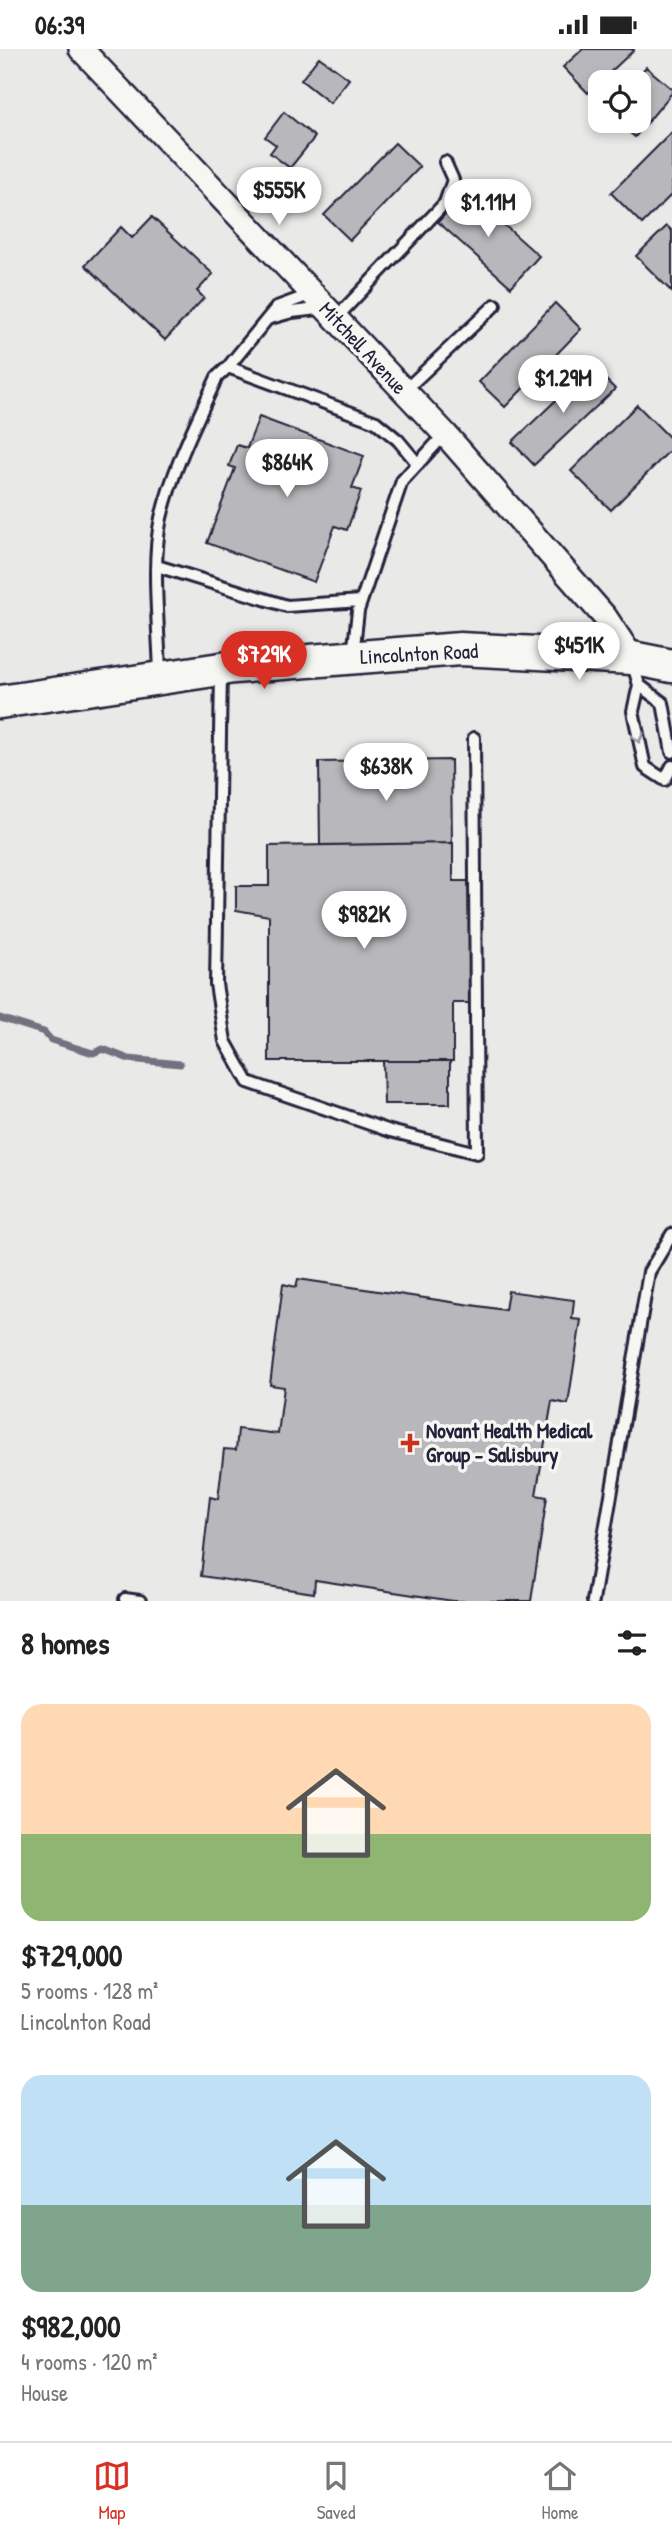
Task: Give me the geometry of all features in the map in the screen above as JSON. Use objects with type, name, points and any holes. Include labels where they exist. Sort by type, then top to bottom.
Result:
[{"type":"street","name":"Mitchell Avenue","points":[[81,49],[445,434],[605,617],[635,672]]},
{"type":"street","name":"Lincolnton Road","points":[[0,702],[221,668],[460,649],[635,672],[672,666]]},
{"type":"lane","points":[[267,319],[325,307],[445,203],[453,180],[445,162]]},
{"type":"lane","points":[[404,391],[495,305]]},
{"type":"lane","points":[[160,678],[158,566],[161,520],[177,466],[217,377],[277,307],[325,307]]},
{"type":"lane","points":[[228,367],[376,422],[398,440],[418,464]]},
{"type":"lane","points":[[353,657],[361,601],[402,481],[445,434]]},
{"type":"lane","points":[[158,566],[286,606],[361,601]]},
{"type":"lane","points":[[221,668],[216,984],[225,1041],[236,1062],[248,1082],[390,1131],[477,1153],[474,738]]},
{"type":"lane","points":[[635,672],[663,703],[672,752]]},
{"type":"lane","points":[[635,672],[633,712],[645,767],[665,780],[672,766]]},
{"type":"lane","points":[[593,1601],[649,1272],[672,1234]]},
{"type":"lane","points":[[125,1599],[140,1601]]},
{"type":"building","points":[[583,49],[634,50],[613,70],[588,70],[588,93],[563,67]]},
{"type":"building","points":[[319,57],[349,79],[330,103],[301,80]]},
{"type":"building","points":[[651,71],[672,89],[672,93],[651,118]]},
{"type":"building","points":[[284,112],[315,137],[290,168],[270,153],[276,145],[265,137]]},
{"type":"building","points":[[672,132],[672,194],[642,224],[611,193]]},
{"type":"building","points":[[395,143],[420,167],[350,240],[324,215]]},
{"type":"building","points":[[466,191],[539,256],[511,287],[438,222]]},
{"type":"building","points":[[152,217],[213,274],[197,291],[204,298],[165,340],[85,265],[121,227],[132,238]]},
{"type":"building","points":[[667,226],[672,231],[672,292],[636,256]]},
{"type":"building","points":[[555,303],[581,329],[505,407],[479,382]]},
{"type":"building","points":[[592,366],[615,389],[534,465],[512,442]]},
{"type":"building","points":[[637,405],[672,440],[672,448],[611,510],[571,471]]},
{"type":"building","points":[[259,417],[364,456],[352,488],[361,491],[347,530],[335,526],[314,582],[207,543],[235,468],[229,466],[237,445],[247,448]]},
{"type":"building","points":[[451,760],[452,843],[320,845],[319,762]]},
{"type":"building","points":[[453,843],[453,881],[470,881],[470,1003],[453,1003],[453,1061],[269,1061],[269,916],[236,910],[236,886],[269,886],[269,846]]},
{"type":"building","points":[[383,1061],[450,1061],[450,1104],[384,1104]]},
{"type":"building","points":[[298,1279],[505,1310],[508,1291],[574,1300],[572,1319],[581,1320],[568,1404],[552,1401],[536,1495],[547,1497],[531,1601],[453,1601],[315,1580],[314,1593],[201,1576],[210,1497],[218,1499],[224,1449],[236,1450],[238,1429],[278,1434],[284,1387],[270,1385],[283,1284],[296,1287]]},
{"type":"waterway","points":[[0,1018],[44,1032],[51,1040],[93,1053],[103,1049],[129,1059],[180,1064]]},
{"type":"place","name":"Novant Health Medical Group - Salisbury","points":[[410,1443]]}]
